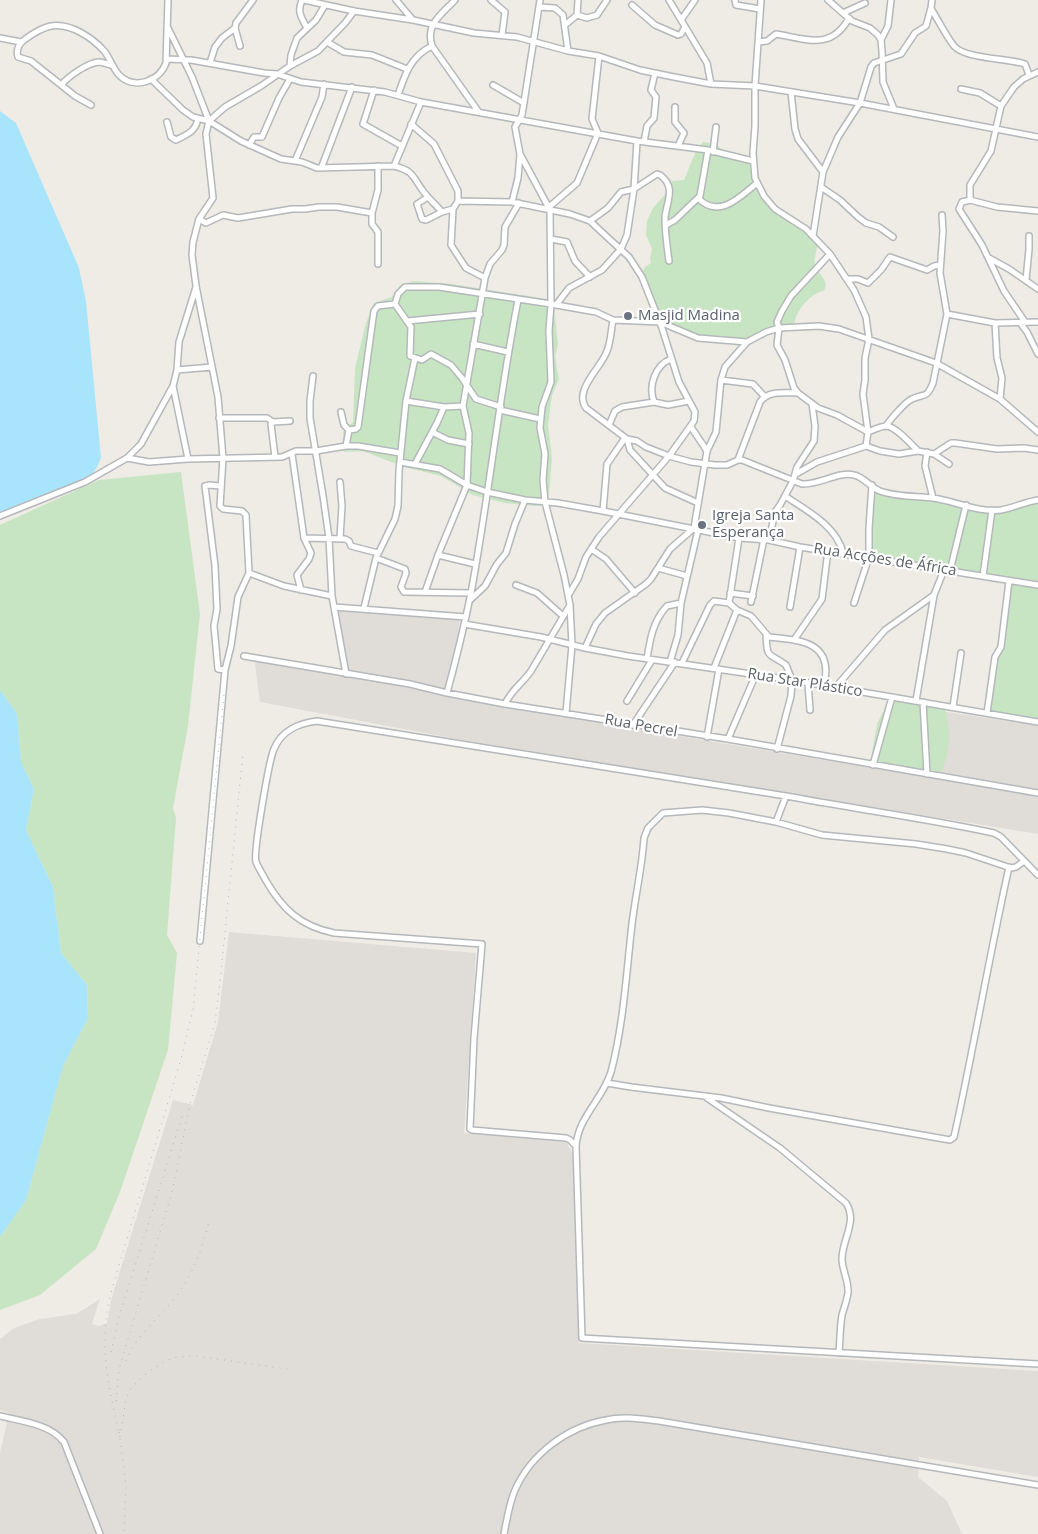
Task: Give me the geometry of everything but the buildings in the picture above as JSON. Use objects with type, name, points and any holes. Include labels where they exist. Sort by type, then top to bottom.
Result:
[{"type":"street","points":[[92,105],[75,96],[31,61],[18,56],[17,50],[21,42],[35,32],[53,26],[82,33],[95,41],[107,54],[111,65],[127,81],[147,82],[165,67],[168,0]]},
{"type":"street","points":[[240,46],[235,28],[236,23],[253,0]]},
{"type":"street","points":[[307,28],[298,7],[303,0],[474,33],[502,35],[568,51],[599,56],[640,70],[711,84],[755,86],[860,103],[1038,137]]},
{"type":"street","points":[[335,7],[339,0]]},
{"type":"street","points":[[396,0],[413,20]]},
{"type":"street","points":[[455,0],[432,24],[430,35],[432,46],[478,111]]},
{"type":"street","points":[[491,0],[505,12],[502,35]]},
{"type":"street","points":[[512,202],[518,178],[520,154],[515,127],[522,115],[540,0]]},
{"type":"street","points":[[565,25],[577,15],[578,0]]},
{"type":"street","points":[[577,15],[587,18],[597,15],[606,0]]},
{"type":"street","points":[[669,0],[707,63],[711,84]]},
{"type":"street","points":[[680,20],[695,0]]},
{"type":"street","points":[[735,0],[736,4],[760,9]]},
{"type":"street","points":[[760,0],[755,86],[754,170],[767,200],[775,209],[800,224],[830,254],[847,279],[866,318],[868,339],[865,358],[866,380],[863,394],[868,432],[866,446]]},
{"type":"street","points":[[828,0],[855,23],[874,30],[881,40]]},
{"type":"street","points":[[891,0],[888,26],[881,40],[883,82],[894,109]]},
{"type":"street","points":[[813,236],[823,172],[838,137],[860,103],[871,67],[874,63],[896,56],[903,51],[915,33],[926,26],[932,0]]},
{"type":"street","points":[[843,13],[865,3]]},
{"type":"street","points":[[290,66],[291,55],[297,38],[316,20],[325,5]]},
{"type":"street","points":[[632,5],[655,25],[678,35],[681,34],[685,27]]},
{"type":"street","points":[[539,7],[555,8],[563,15],[568,51]]},
{"type":"street","points":[[931,8],[954,46],[963,52],[1022,63],[1027,65],[1029,75]]},
{"type":"street","points":[[209,121],[225,107],[290,66],[318,51],[354,11]]},
{"type":"street","points":[[758,42],[767,42],[776,34],[814,41],[822,40],[836,34],[846,25],[849,18]]},
{"type":"street","points":[[167,26],[184,59],[209,121],[206,134],[213,198],[199,219],[192,249],[196,286],[218,397],[223,458],[220,486],[221,507],[242,511],[246,515],[249,573],[236,602],[231,646],[225,670],[200,941]]},
{"type":"street","points":[[210,63],[215,46],[235,28]]},
{"type":"street","points":[[0,38],[21,42]]},
{"type":"street","points":[[327,42],[344,52],[372,55],[407,69]]},
{"type":"street","points":[[398,95],[407,69],[417,55],[432,46]]},
{"type":"street","points":[[550,208],[577,183],[598,133],[592,119],[599,56]]},
{"type":"street","points":[[166,59],[184,59],[264,74],[277,74],[301,82],[374,90],[421,102],[637,141],[711,151],[753,161]]},
{"type":"street","points":[[62,85],[69,76],[94,63],[100,62],[111,65]]},
{"type":"street","points":[[970,200],[970,185],[991,151],[1001,106],[1014,87],[1029,75],[1038,72]]},
{"type":"street","points":[[644,142],[647,126],[654,118],[656,97],[651,88],[655,73]]},
{"type":"street","points":[[249,145],[254,137],[262,137],[290,78]]},
{"type":"street","points":[[152,79],[183,110],[198,119],[209,121],[249,145],[281,159],[318,168],[322,166],[330,168],[394,166],[405,169],[413,174],[428,197],[442,212]]},
{"type":"street","points":[[294,161],[322,97],[324,84]]},
{"type":"street","points":[[493,85],[524,103]]},
{"type":"street","points":[[322,166],[352,87]]},
{"type":"street","points":[[961,88],[980,93],[1001,106]]},
{"type":"street","points":[[374,90],[363,124],[402,146]]},
{"type":"street","points":[[791,92],[798,139],[823,172]]},
{"type":"street","points":[[394,166],[421,102]]},
{"type":"street","points":[[675,107],[675,122],[684,133],[678,146]]},
{"type":"street","points":[[167,122],[171,137],[176,140],[189,134],[194,129],[198,119]]},
{"type":"street","points":[[411,124],[438,149],[458,191],[458,201],[453,210],[451,245],[466,268],[485,278]]},
{"type":"street","points":[[666,225],[675,220],[702,192],[716,127]]},
{"type":"street","points":[[553,304],[569,288],[602,270],[621,250],[627,235],[634,189],[637,141]]},
{"type":"street","points":[[520,154],[550,208],[553,304],[549,332],[551,382],[544,399],[540,428],[545,454],[543,480],[546,502],[569,594],[572,645],[566,713]]},
{"type":"street","points":[[378,166],[378,190],[372,213],[372,224],[378,232],[378,264]]},
{"type":"street","points":[[590,221],[604,212],[621,192],[634,189],[657,174],[663,177],[670,197],[666,214],[669,261]]},
{"type":"street","points":[[698,198],[706,205],[728,205],[736,202],[758,183]]},
{"type":"street","points":[[821,187],[840,200],[866,223],[879,227],[893,236]]},
{"type":"street","points":[[428,197],[417,204],[422,219],[426,220],[442,212],[453,210]]},
{"type":"street","points":[[1038,211],[997,208],[970,200],[962,202],[959,209],[975,232],[1038,354]]},
{"type":"street","points":[[458,201],[512,202],[550,208],[590,221],[636,266],[660,322],[681,387],[695,412],[691,427],[669,456],[599,537],[569,594]]},
{"type":"street","points":[[425,592],[467,485],[469,433],[463,406],[482,294],[490,264],[504,245],[505,227],[519,204]]},
{"type":"street","points":[[199,219],[206,223],[223,215],[238,218],[292,209],[319,207],[337,207],[372,213]]},
{"type":"street","points":[[886,426],[912,399],[924,396],[930,390],[947,314],[940,265],[944,231],[942,215]]},
{"type":"street","points":[[1026,280],[1030,249],[1029,236]]},
{"type":"street","points":[[551,239],[567,242],[575,261],[590,277]]},
{"type":"street","points":[[830,254],[791,296],[779,317],[777,345],[785,360],[794,388],[812,404],[868,432],[886,426],[891,427],[918,451]]},
{"type":"street","points":[[847,279],[853,278],[868,283],[881,270],[890,257],[927,270],[940,265]]},
{"type":"street","points":[[989,258],[1038,289]]},
{"type":"street","points":[[0,516],[85,482],[127,458],[144,439],[173,386],[179,342],[196,286]]},
{"type":"street","points":[[394,304],[398,294],[405,287],[439,287],[596,312],[613,320],[660,322],[698,338],[747,342]]},
{"type":"street","points":[[447,693],[471,593],[501,408],[508,352],[518,300]]},
{"type":"street","points":[[394,304],[408,321],[411,332],[410,355],[422,360],[431,354],[442,359],[451,365],[478,400],[540,419]]},
{"type":"street","points":[[341,412],[344,425],[349,430],[356,430],[358,428],[374,311],[378,306],[394,304]]},
{"type":"street","points":[[408,321],[480,314]]},
{"type":"street","points":[[947,314],[995,323],[1038,322]]},
{"type":"street","points":[[613,320],[608,350],[588,381],[583,400],[586,408],[626,439],[636,441],[669,456],[691,462],[715,465],[727,465],[738,460],[749,462],[793,481],[808,484],[839,475],[854,475],[880,491],[933,498],[992,510],[1000,510],[1038,500]]},
{"type":"street","points":[[995,323],[997,358],[1002,378],[1000,399]]},
{"type":"street","points":[[633,725],[672,662],[678,635],[680,603],[696,529],[698,503],[707,451],[716,432],[721,380],[725,368],[747,342],[766,332],[779,328],[819,326],[839,329],[936,363],[1000,399],[1038,432]]},
{"type":"street","points":[[473,344],[508,352]]},
{"type":"street","points":[[364,608],[377,556],[395,519],[398,506],[400,453],[406,401],[415,358]]},
{"type":"street","points":[[654,402],[651,394],[655,376],[661,364],[671,359]]},
{"type":"street","points":[[176,370],[212,367]]},
{"type":"street","points":[[313,376],[310,418],[329,538],[332,596],[346,674]]},
{"type":"street","points":[[721,380],[753,384],[764,396]]},
{"type":"street","points":[[173,386],[188,459]]},
{"type":"street","points":[[738,460],[764,396],[798,393]]},
{"type":"street","points":[[406,401],[444,407],[463,406]]},
{"type":"street","points":[[609,425],[613,414],[618,409],[628,405],[654,402],[668,405],[689,401]]},
{"type":"street","points":[[730,593],[752,599],[773,515],[793,481],[797,467],[814,441],[815,426],[812,404]]},
{"type":"street","points":[[415,464],[444,407]]},
{"type":"street","points":[[220,418],[267,418],[273,422],[290,421]]},
{"type":"street","points":[[273,422],[270,426],[275,457]]},
{"type":"street","points":[[691,427],[707,451]]},
{"type":"street","points":[[346,446],[349,430]]},
{"type":"street","points":[[432,432],[448,440],[469,444]]},
{"type":"street","points":[[626,439],[630,450],[670,491],[698,503]]},
{"type":"street","points":[[603,511],[607,464],[626,439]]},
{"type":"street","points":[[934,454],[951,443],[997,449],[1024,448],[1038,450]]},
{"type":"street","points":[[127,458],[149,462],[188,459],[282,457],[296,451],[316,451],[346,446],[358,446],[400,453]]},
{"type":"street","points":[[796,474],[817,462],[866,446],[880,451],[899,454],[918,451],[927,452],[934,454],[949,464]]},
{"type":"street","points":[[927,452],[925,466],[933,498]]},
{"type":"street","points":[[292,454],[304,538],[310,555],[298,574],[301,590]]},
{"type":"street","name":"Rua Acções de África","points":[[400,462],[440,469],[467,485],[487,492],[525,500],[603,511],[738,538],[767,540],[1038,585]]},
{"type":"street","points":[[340,482],[342,506],[340,538]]},
{"type":"street","points":[[854,603],[869,557],[872,485]]},
{"type":"street","points":[[220,486],[205,486],[215,566],[217,609],[214,617],[214,626],[216,657],[218,669],[225,670]]},
{"type":"street","points":[[785,496],[828,526],[839,540],[843,552]]},
{"type":"street","points":[[469,601],[485,586],[500,559],[506,553],[514,524],[525,500]]},
{"type":"street","points":[[916,702],[934,595],[947,570],[966,505]]},
{"type":"street","points":[[983,576],[992,510]]},
{"type":"street","points":[[585,648],[601,617],[651,579],[670,549],[696,529]]},
{"type":"street","points":[[304,538],[340,538],[347,540],[350,546],[405,569],[406,573],[401,587],[403,592],[471,593]]},
{"type":"street","points":[[729,603],[738,538]]},
{"type":"street","points":[[790,607],[800,547]]},
{"type":"street","points":[[591,549],[606,559],[634,593]]},
{"type":"street","points":[[794,640],[822,599],[828,550]]},
{"type":"street","points":[[438,555],[475,564]]},
{"type":"street","points":[[658,568],[687,576]]},
{"type":"street","points":[[249,573],[277,584],[332,596]]},
{"type":"street","points":[[987,713],[995,656],[1001,647],[1009,580]]},
{"type":"street","points":[[516,585],[537,593],[563,616]]},
{"type":"street","points":[[835,688],[885,630],[934,595]]},
{"type":"street","points":[[682,663],[710,605],[714,601],[729,603],[736,610],[750,616],[769,637],[807,642],[816,647],[822,654],[826,670],[824,686]]},
{"type":"street","points":[[627,701],[650,659],[653,628],[667,606],[680,603]]},
{"type":"street","points":[[505,704],[514,689],[526,678],[570,605]]},
{"type":"street","points":[[334,607],[466,617]]},
{"type":"street","points":[[707,737],[716,668],[736,610]]},
{"type":"street","name":"Rua Star Plástico","points":[[464,624],[550,639],[585,648],[756,674],[1038,722]]},
{"type":"street","points":[[766,634],[766,649],[769,656],[786,664],[792,680],[791,696],[777,749]]},
{"type":"street","points":[[953,707],[961,653]]},
{"type":"street","name":"Rua Pecrel","points":[[244,656],[410,684],[505,704],[1038,793]]},
{"type":"street","points":[[728,740],[756,674]]},
{"type":"street","points":[[808,683],[810,710]]},
{"type":"street","points":[[873,765],[892,697]]},
{"type":"street","points":[[923,702],[927,774]]},
{"type":"street","points":[[576,1146],[566,1138],[470,1129],[474,1038],[482,944],[319,930],[299,919],[282,904],[271,889],[255,860],[259,824],[274,749],[282,737],[294,727],[307,722],[317,721],[786,796],[853,809],[935,820],[994,833],[1001,837],[1038,874]]},
{"type":"street","points":[[776,822],[786,796]]},
{"type":"street","points":[[1024,861],[1016,868],[1008,867],[966,853],[947,849],[916,844],[822,835],[776,822],[729,813],[702,810],[662,814],[648,828],[644,838],[631,930],[621,1024],[607,1082],[577,1132],[576,1146],[582,1338],[1038,1364]]},
{"type":"street","points":[[607,1082],[721,1098],[950,1140],[954,1137],[992,939],[1008,867]]},
{"type":"street","points":[[702,1096],[713,1101],[780,1148],[846,1203],[850,1215],[850,1228],[842,1259],[848,1293],[842,1317],[839,1353]]},
{"type":"street","points":[[0,1416],[45,1428],[60,1437],[64,1442],[100,1534]]},
{"type":"street","points":[[504,1534],[509,1508],[516,1488],[527,1469],[542,1452],[566,1434],[589,1424],[619,1418],[659,1421],[1038,1485]]},
{"type":"shaded area","points":[[1032,521],[1038,522],[1038,834],[457,739],[260,702],[255,665],[256,659],[347,672],[335,608],[460,618],[449,695],[932,778],[941,711],[1019,723]]},
{"type":"shaded area","points":[[229,932],[476,953],[464,1133],[566,1142],[573,1154],[579,1343],[1038,1371],[1038,1477],[919,1457],[918,1477],[947,1501],[962,1534],[0,1534],[0,1453],[9,1413],[0,1410],[0,1339],[14,1328],[40,1319],[76,1314],[100,1299],[92,1324],[99,1326],[107,1323],[111,1300],[173,1100],[193,1105],[218,1022]]},
{"type":"green space","points":[[703,142],[715,144],[750,165],[752,177],[759,191],[774,210],[809,233],[818,245],[815,266],[825,280],[824,291],[814,295],[804,304],[794,325],[785,324],[746,339],[697,337],[674,327],[660,318],[644,280],[643,271],[651,263],[652,249],[646,235],[647,221],[653,208],[667,192],[672,181],[684,180],[696,151]]},
{"type":"green space","points":[[414,281],[451,284],[547,299],[554,307],[558,345],[555,356],[559,379],[552,395],[548,425],[552,458],[549,493],[545,505],[505,503],[473,495],[441,476],[404,467],[363,451],[344,452],[343,432],[353,422],[355,368],[366,323],[374,303],[392,297],[400,285]]},
{"type":"green space","points":[[181,472],[200,614],[188,726],[173,808],[176,818],[167,935],[177,953],[168,1050],[120,1192],[96,1249],[40,1295],[0,1310],[0,1237],[26,1200],[63,1066],[88,1018],[87,985],[61,953],[53,887],[26,830],[34,789],[21,762],[17,714],[0,690],[0,525],[99,480]]},
{"type":"green space","points":[[873,488],[997,509],[1038,500],[1038,722],[989,716],[985,706],[1010,582],[867,555],[867,515]]},
{"type":"green space","points":[[891,695],[945,708],[949,726],[949,742],[941,775],[870,764],[877,724]]},
{"type":"water","points":[[0,111],[16,123],[79,268],[86,301],[101,458],[89,478],[0,514]]},
{"type":"water","points":[[0,690],[17,714],[21,762],[34,789],[26,830],[53,887],[61,953],[87,985],[88,1018],[63,1066],[26,1200],[0,1237]]},
{"type":"railway","points":[[120,1437],[106,1365],[105,1336],[107,1315],[116,1275],[181,1059],[193,1010],[224,694]]},
{"type":"railway","points":[[116,1401],[119,1369],[172,1192],[190,1104],[215,1023],[243,753]]},
{"type":"railway","points":[[111,1352],[118,1320],[183,1113]]},
{"type":"railway","points":[[126,1361],[141,1335],[175,1298],[188,1279],[201,1250],[210,1218]]},
{"type":"railway","points":[[121,1430],[126,1399],[131,1388],[147,1373],[165,1361],[177,1357],[196,1356],[287,1369]]},
{"type":"railway","points":[[119,1432],[126,1485],[124,1534]]},
{"type":"place","name":"Masjid Madina","points":[[628,316]]},
{"type":"place","name":"Igreja Santa Esperança","points":[[702,525]]}]
